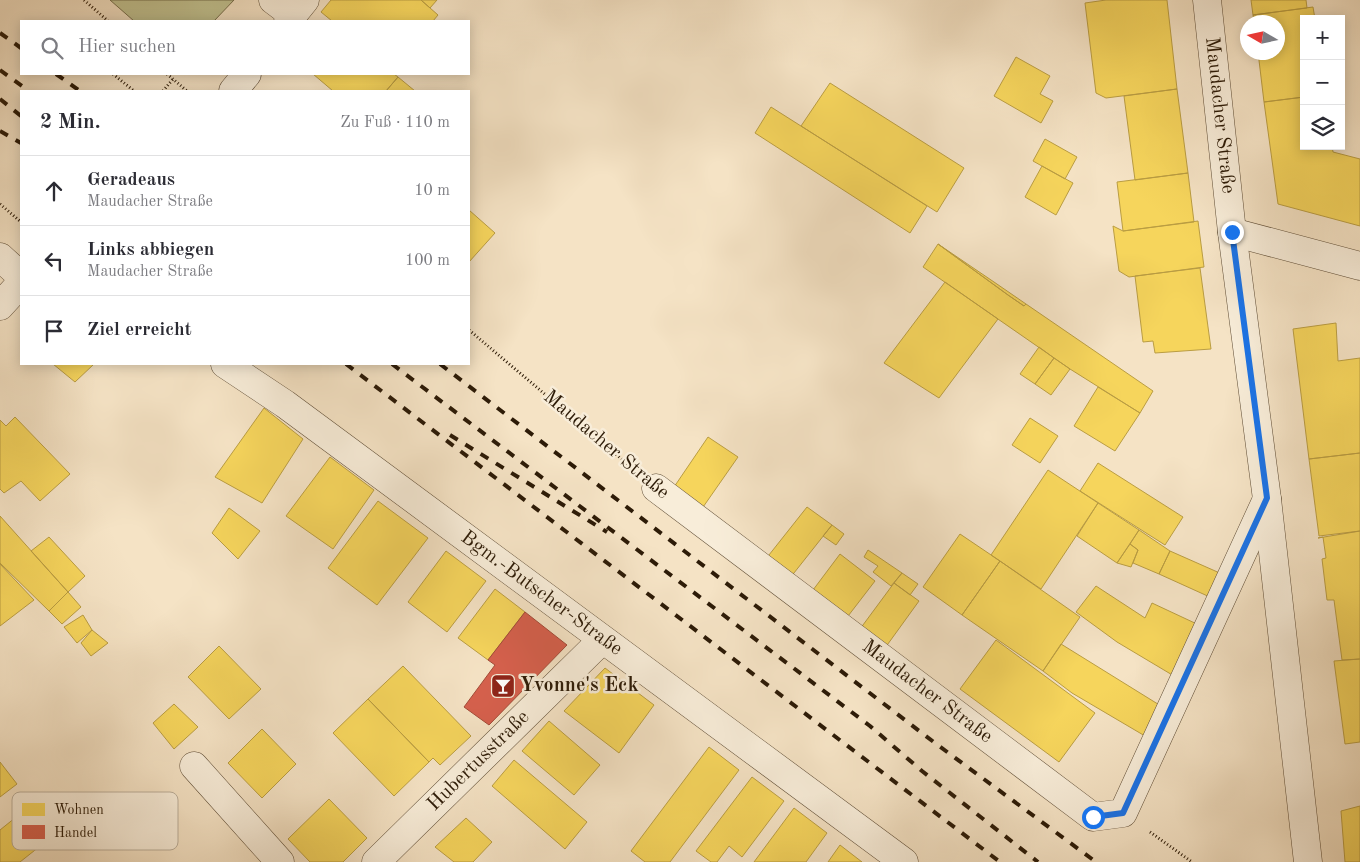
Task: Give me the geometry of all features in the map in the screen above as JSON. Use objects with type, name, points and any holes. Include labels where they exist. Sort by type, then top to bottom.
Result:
[{"type":"street","name":"Maudacher Straße","points":[[1207,0],[1232,232],[1267,498],[1308,862]]},
{"type":"street","points":[[234,90],[246,75]]},
{"type":"street","points":[[1232,232],[1360,266]]},
{"type":"street","points":[[0,257],[20,275]]},
{"type":"street","points":[[0,306],[20,284]]},
{"type":"street","name":"Bgm.-Butscher-Straße","points":[[226,365],[285,404],[904,862]]},
{"type":"street","name":"Maudacher Straße","points":[[656,488],[1093,817],[1123,813]]},
{"type":"street","points":[[1123,813],[1267,498]]},
{"type":"street","name":"Hubertusstraße","points":[[376,862],[602,640]]},
{"type":"street","points":[[194,766],[280,862]]},
{"type":"path","points":[[84,0],[107,20]]},
{"type":"path","points":[[114,75],[133,90]]},
{"type":"path","points":[[168,75],[186,90]]},
{"type":"path","points":[[165,90],[173,79]]},
{"type":"path","points":[[0,204],[20,221]]},
{"type":"path","name":"Maudacher Straße","points":[[470,331],[656,488]]},
{"type":"path","points":[[1123,813],[1192,862]]},
{"type":"green space","points":[[110,0],[234,0],[215,20],[133,20]]},
{"type":"building: Wohnen","points":[[331,0],[421,0],[438,15],[434,20],[331,20],[321,12]]},
{"type":"building: Wohnen","points":[[421,0],[437,0],[430,8]]},
{"type":"building: Wohnen","points":[[1106,0],[1167,0],[1177,89],[1106,98],[1096,93],[1085,3]]},
{"type":"building: Wohnen","points":[[1251,0],[1306,0],[1307,8],[1253,15]]},
{"type":"building: Wohnen","points":[[1313,7],[1314,15],[1300,15],[1300,98],[1264,102],[1259,60],[1285,60],[1285,15],[1253,15]]},
{"type":"building: Wohnen","points":[[1016,57],[1050,76],[1040,94],[1053,101],[1041,123],[994,96]]},
{"type":"building: Wohnen","points":[[314,75],[395,75],[398,77],[387,90],[332,90]]},
{"type":"building: Wohnen","points":[[398,77],[414,90],[387,90]]},
{"type":"building: Wohnen","points":[[830,83],[964,168],[937,212],[801,126]]},
{"type":"building: Wohnen","points":[[1177,89],[1188,173],[1135,180],[1124,96]]},
{"type":"building: Wohnen","points":[[1300,98],[1300,150],[1333,150],[1333,152],[1360,159],[1360,226],[1278,204],[1264,102]]},
{"type":"building: Wohnen","points":[[771,107],[927,206],[910,233],[755,133]]},
{"type":"building: Wohnen","points":[[1045,139],[1077,157],[1065,179],[1033,161]]},
{"type":"building: Wohnen","points":[[1042,166],[1073,183],[1056,215],[1025,197]]},
{"type":"building: Wohnen","points":[[1188,173],[1194,222],[1123,231],[1117,182]]},
{"type":"building: Wohnen","points":[[470,211],[495,233],[470,261]]},
{"type":"building: Wohnen","points":[[1198,221],[1204,267],[1129,277],[1119,271],[1113,226],[1123,231]]},
{"type":"building: Wohnen","points":[[938,244],[1024,306],[1026,304],[1153,391],[1140,413],[1070,369],[923,267]]},
{"type":"building: Wohnen","points":[[938,244],[1026,304],[1024,306]]},
{"type":"building: Wohnen","points":[[1200,268],[1211,349],[1155,353],[1153,341],[1143,342],[1135,276]]},
{"type":"building: Wohnen","points":[[945,282],[998,319],[939,398],[884,363]]},
{"type":"building: Wohnen","points":[[1336,323],[1338,361],[1360,358],[1360,453],[1309,459],[1293,329]]},
{"type":"building: Wohnen","points":[[1039,347],[1054,358],[1035,384],[1020,374]]},
{"type":"building: Wohnen","points":[[1054,358],[1070,369],[1051,395],[1035,384]]},
{"type":"building: Wohnen","points":[[54,365],[93,365],[75,382]]},
{"type":"building: Wohnen","points":[[1098,387],[1140,413],[1115,451],[1074,426]]},
{"type":"building: Wohnen","points":[[264,408],[303,439],[262,503],[215,477]]},
{"type":"building: Wohnen","points":[[15,417],[70,474],[40,501],[21,481],[4,493],[0,489],[0,420],[6,426]]},
{"type":"building: Wohnen","points":[[1030,418],[1058,436],[1040,463],[1012,445]]},
{"type":"building: Wohnen","points":[[708,437],[738,457],[701,510],[672,490]]},
{"type":"building: Wohnen","points":[[1360,453],[1360,531],[1319,536],[1309,459]]},
{"type":"building: Wohnen","points":[[330,457],[374,490],[333,549],[286,516]]},
{"type":"building: Wohnen","points":[[1098,463],[1183,517],[1165,545],[1080,491]]},
{"type":"building: Wohnen","points":[[1048,470],[1098,503],[1041,589],[991,555]]},
{"type":"building: Wohnen","points":[[378,501],[428,538],[377,605],[328,568]]},
{"type":"building: Wohnen","points":[[1098,503],[1139,530],[1117,563],[1077,536]]},
{"type":"building: Wohnen","points":[[807,507],[832,525],[790,578],[765,560]]},
{"type":"building: Wohnen","points":[[229,508],[260,531],[238,559],[212,533]]},
{"type":"building: Wohnen","points":[[0,516],[68,592],[49,611],[0,563]]},
{"type":"building: Wohnen","points":[[832,525],[844,534],[836,545],[823,536]]},
{"type":"building: Wohnen","points":[[1139,530],[1170,551],[1159,574],[1133,563],[1138,550],[1130,544]]},
{"type":"building: Wohnen","points":[[1360,531],[1360,659],[1342,660],[1334,600],[1327,600],[1322,559],[1326,558],[1323,537]]},
{"type":"building: Wohnen","points":[[960,534],[1000,561],[962,615],[923,587]]},
{"type":"building: Wohnen","points":[[49,537],[85,576],[68,592],[31,551]]},
{"type":"building: Wohnen","points":[[1130,544],[1138,550],[1131,567],[1117,563]]},
{"type":"building: Wohnen","points":[[868,550],[902,573],[891,586],[873,572],[878,566],[864,557]]},
{"type":"building: Wohnen","points":[[446,551],[486,581],[447,632],[408,602]]},
{"type":"building: Wohnen","points":[[1170,551],[1222,574],[1212,598],[1159,574]]},
{"type":"building: Wohnen","points":[[840,554],[875,581],[845,620],[810,594]]},
{"type":"building: Wohnen","points":[[1000,561],[1080,617],[1043,671],[962,615]]},
{"type":"building: Wohnen","points":[[0,564],[34,600],[0,626]]},
{"type":"building: Wohnen","points":[[902,573],[918,584],[910,595],[894,583]]},
{"type":"building: Wohnen","points":[[894,583],[919,601],[885,648],[860,629]]},
{"type":"building: Wohnen","points":[[1096,586],[1145,618],[1152,603],[1199,625],[1174,676],[1117,642],[1076,612]]},
{"type":"building: Wohnen","points":[[495,589],[525,612],[488,660],[458,638]]},
{"type":"building: Wohnen","points":[[68,592],[81,607],[62,624],[49,611]]},
{"type":"building: Wohnen","points":[[83,615],[92,630],[77,643],[64,627]]},
{"type":"building: Wohnen","points":[[92,630],[108,643],[91,656],[81,643]]},
{"type":"building: Wohnen","points":[[996,640],[1095,713],[1059,762],[960,689]]},
{"type":"building: Wohnen","points":[[1061,644],[1161,706],[1145,736],[1072,693],[1043,671]]},
{"type":"building: Wohnen","points":[[219,646],[261,689],[229,719],[188,677]]},
{"type":"building: Wohnen","points":[[1360,659],[1360,742],[1345,744],[1334,661]]},
{"type":"building: Wohnen","points":[[403,666],[471,736],[440,765],[433,758],[429,762],[368,699]]},
{"type":"building: Wohnen","points":[[605,668],[654,705],[619,753],[564,711]]},
{"type":"building: Wohnen","points":[[368,699],[429,762],[394,796],[333,733]]},
{"type":"building: Wohnen","points":[[174,704],[198,727],[174,749],[153,723]]},
{"type":"building: Wohnen","points":[[549,721],[600,765],[574,795],[522,751]]},
{"type":"building: Wohnen","points":[[262,729],[296,764],[262,798],[228,763]]},
{"type":"building: Wohnen","points":[[709,747],[739,770],[670,862],[645,862],[631,851]]},
{"type":"building: Wohnen","points":[[514,760],[587,822],[565,849],[492,786]]},
{"type":"building: Wohnen","points":[[0,762],[17,784],[0,797]]},
{"type":"building: Wohnen","points":[[752,777],[784,801],[742,857],[729,846],[717,862],[711,862],[696,851]]},
{"type":"building: Wohnen","points":[[329,799],[367,838],[343,862],[310,862],[288,839]]},
{"type":"building: Wohnen","points":[[1360,806],[1360,862],[1345,862],[1341,811]]},
{"type":"building: Wohnen","points":[[794,808],[827,833],[806,862],[754,862]]},
{"type":"building: Wohnen","points":[[466,818],[492,842],[473,862],[454,862],[435,847]]},
{"type":"building: Wohnen","points":[[12,820],[12,850],[35,850],[20,862],[0,862],[0,830]]},
{"type":"building: Wohnen","points":[[840,845],[862,862],[828,862]]},
{"type":"building: Handel","name":"Yvonne's Eck","points":[[525,612],[567,645],[489,725],[464,707],[495,665],[488,660]]},
{"type":"railway","points":[[0,33],[20,47]]},
{"type":"railway","points":[[0,70],[28,90]]},
{"type":"railway","points":[[57,75],[79,90]]},
{"type":"railway","points":[[0,99],[20,115]]},
{"type":"railway","points":[[0,131],[20,142]]},
{"type":"railway","points":[[347,365],[1000,862]]},
{"type":"railway","points":[[393,365],[870,726],[922,771],[1038,862]]},
{"type":"railway","points":[[441,365],[935,743],[1096,862]]},
{"type":"railway","points":[[450,435],[607,532]]},
{"type":"place","name":"Yvonne's Eck","points":[[503,686]]},
{"type":"route","points":[[1093,817],[1123,813],[1267,498],[1232,232]]}]
